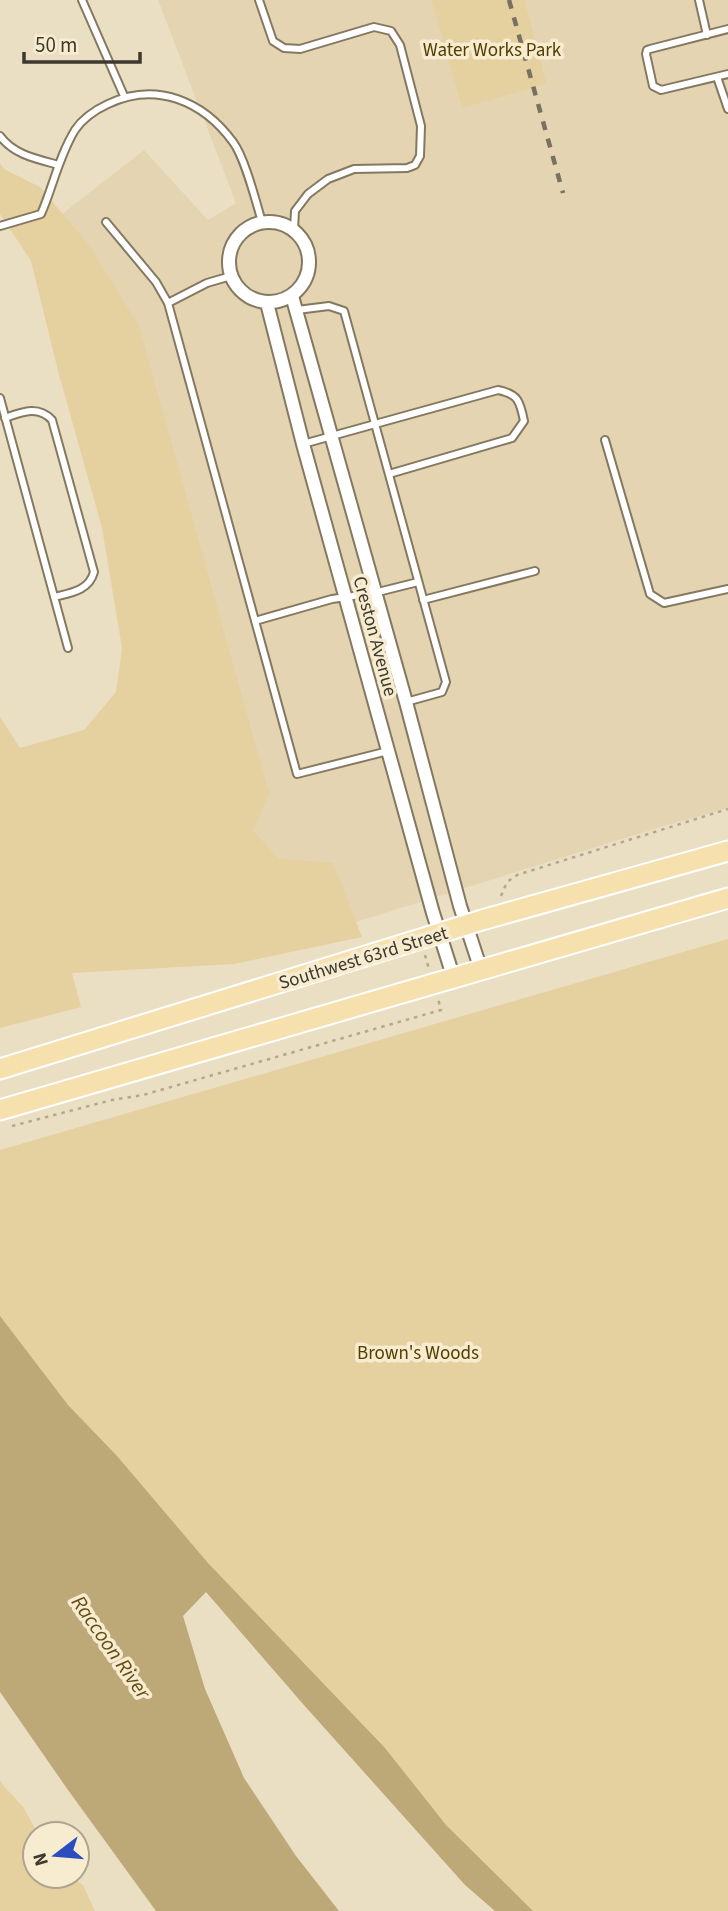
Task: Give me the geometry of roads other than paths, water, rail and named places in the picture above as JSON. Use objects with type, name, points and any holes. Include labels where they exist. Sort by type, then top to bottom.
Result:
[{"type":"main road","name":"Southwest 63rd Street","points":[[7,1067],[482,919],[728,851]]},
{"type":"main road","points":[[5,1119],[481,970],[728,898]]},
{"type":"street","points":[[262,222],[282,223],[293,229],[303,239],[309,252],[307,279],[292,296],[275,303],[249,298],[231,276],[230,252],[235,240],[244,230],[262,222]]},
{"type":"street","name":"Creston Avenue","points":[[292,296],[466,926],[481,970]]},
{"type":"street","name":"Creston Avenue","points":[[267,303],[388,751],[430,937],[454,979]]},
{"type":"lane","points":[[82,0],[124,96]]},
{"type":"lane","points":[[259,0],[273,41],[284,48],[300,49],[374,27],[391,31],[400,46],[421,126],[420,156],[415,165],[407,168],[354,169],[328,179],[308,194],[295,211],[293,229]]},
{"type":"lane","points":[[699,0],[707,35]]},
{"type":"lane","points":[[728,29],[647,50],[646,54],[653,86],[662,90],[728,74]]},
{"type":"lane","points":[[717,77],[728,109]]},
{"type":"lane","points":[[0,226],[41,214],[59,164],[76,128],[93,111],[124,96],[140,94],[162,94],[181,100],[203,112],[220,127],[236,145],[262,222]]},
{"type":"lane","points":[[0,136],[6,144],[24,155],[59,164]]},
{"type":"lane","points":[[106,222],[156,282],[168,303],[297,774],[388,751]]},
{"type":"lane","points":[[168,303],[207,284],[231,276]]},
{"type":"lane","points":[[297,310],[329,306],[344,311],[376,425],[446,682],[442,692],[406,702]]},
{"type":"lane","points":[[303,444],[498,390],[510,393],[520,403],[524,421],[512,438],[389,474]]},
{"type":"lane","points":[[0,398],[68,648]]},
{"type":"lane","points":[[5,418],[21,412],[36,411],[52,420],[94,572],[92,580],[81,589],[54,597]]},
{"type":"lane","points":[[606,440],[650,594],[664,603],[728,589]]},
{"type":"lane","points":[[423,600],[535,571]]},
{"type":"lane","points":[[255,621],[332,599],[374,593],[418,582]]},
{"type":"water","name":"Raccoon River","points":[[0,1316],[68,1405],[117,1456],[208,1563],[385,1748],[446,1825],[533,1911],[495,1911],[465,1885],[206,1592],[183,1616],[205,1689],[244,1778],[296,1856],[339,1911],[156,1911],[0,1692]]},
{"type":"railway","points":[[509,0],[563,193]]},
{"type":"park label","name":"Water Works Park","points":[[492,49]]},
{"type":"park label","name":"Brown's Woods","points":[[418,1352]]}]
